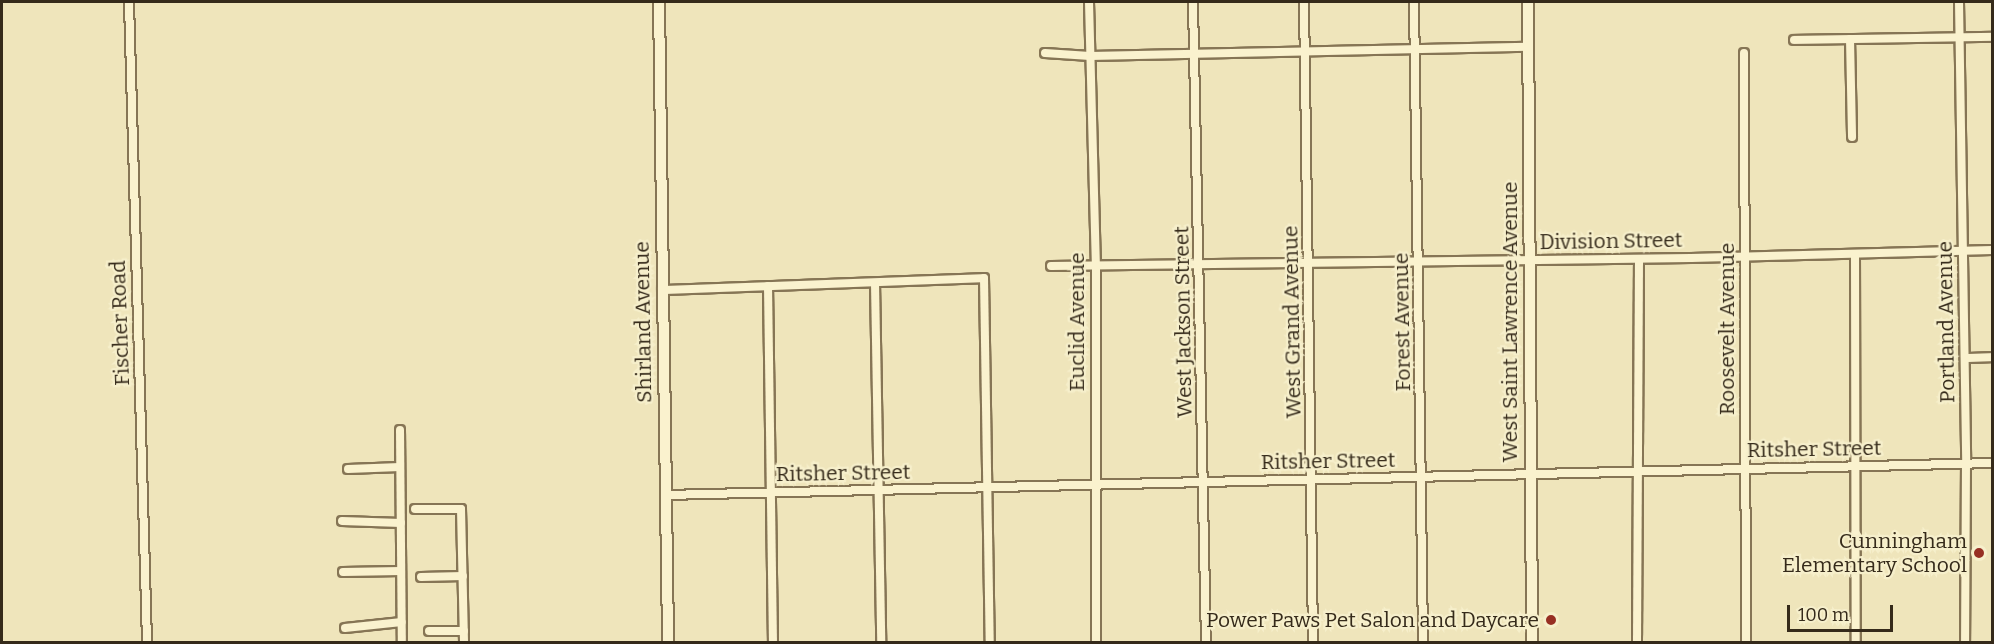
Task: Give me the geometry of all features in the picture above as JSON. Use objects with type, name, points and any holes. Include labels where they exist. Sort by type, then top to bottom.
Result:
[{"type":"street","name":"Fischer Road","points":[[129,2],[147,642]]},
{"type":"street","name":"Shirland Avenue","points":[[659,2],[668,642]]},
{"type":"street","name":"Euclid Avenue","points":[[1089,2],[1096,266],[1094,486],[1096,642]]},
{"type":"street","name":"West Jackson Street","points":[[1193,2],[1201,263],[1206,642]]},
{"type":"street","name":"West Grand Avenue","points":[[1304,2],[1313,642]]},
{"type":"street","name":"Forest Avenue","points":[[1414,2],[1423,642]]},
{"type":"street","name":"West Saint Lawrence Avenue","points":[[1528,2],[1529,474],[1532,642]]},
{"type":"street","name":"Portland Avenue","points":[[1959,2],[1966,464],[1965,642]]},
{"type":"street","points":[[1794,40],[1992,37]]},
{"type":"street","points":[[1850,39],[1852,137]]},
{"type":"street","points":[[1045,53],[1090,56],[1528,47]]},
{"type":"street","name":"Roosevelt Avenue","points":[[1744,53],[1746,642]]},
{"type":"street","name":"Division Street","points":[[1051,266],[1639,259],[1992,250]]},
{"type":"street","points":[[1855,254],[1856,642]]},
{"type":"street","points":[[1637,642],[1639,259]]},
{"type":"street","points":[[662,290],[984,278],[990,642]]},
{"type":"street","points":[[875,283],[881,642]]},
{"type":"street","points":[[768,286],[773,642]]},
{"type":"street","points":[[1965,358],[1992,357]]},
{"type":"street","points":[[400,430],[402,642]]},
{"type":"street","name":"Ritsher Street","points":[[665,495],[1992,463]]},
{"type":"street","points":[[348,469],[400,467]]},
{"type":"street","points":[[416,509],[461,509],[464,642]]},
{"type":"street","points":[[342,521],[401,523]]},
{"type":"street","points":[[343,572],[401,571]]},
{"type":"street","points":[[422,577],[463,576]]},
{"type":"street","points":[[345,628],[402,622]]},
{"type":"street","points":[[429,631],[464,630]]},
{"type":"place","name":"Cunningham Elementary School","points":[[1979,553]]},
{"type":"place","name":"Power Paws Pet Salon and Daycare","points":[[1551,620]]}]
